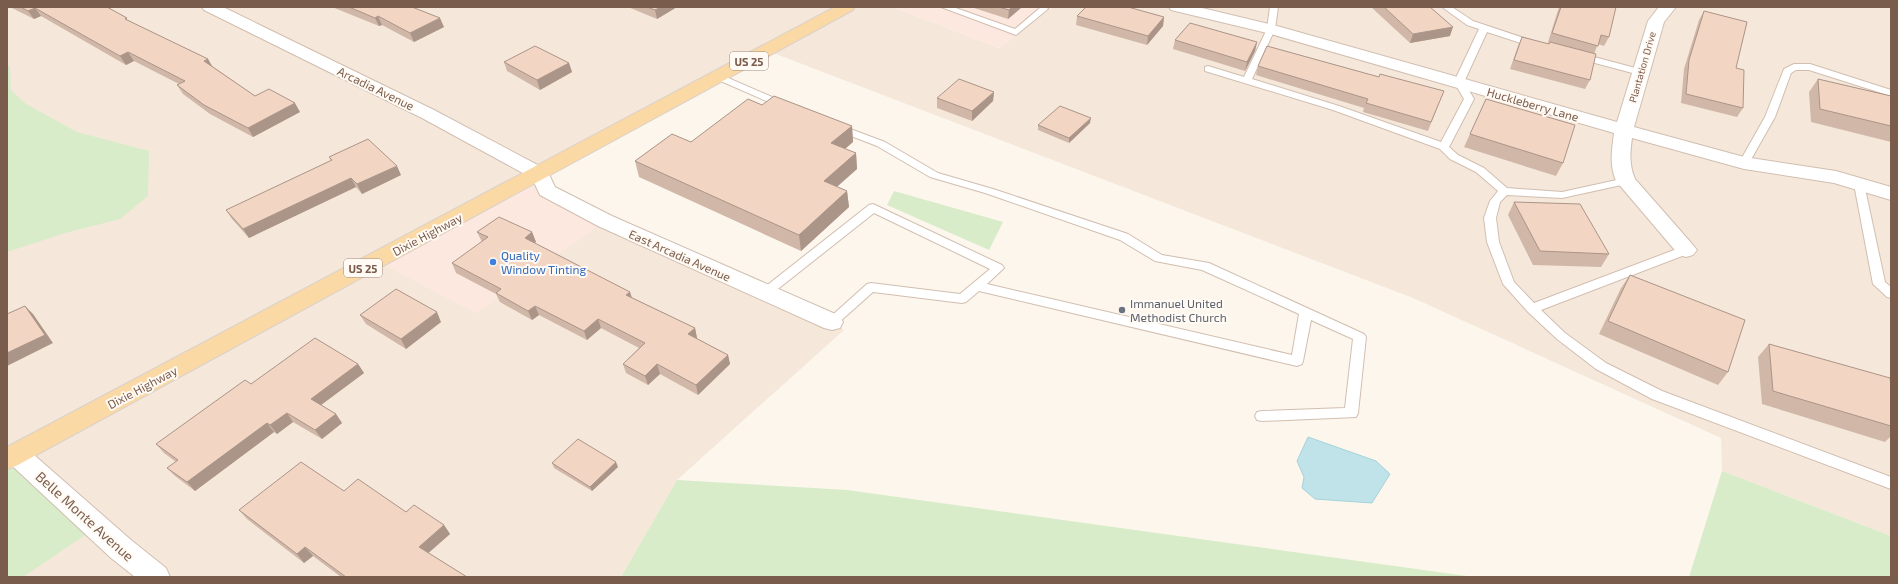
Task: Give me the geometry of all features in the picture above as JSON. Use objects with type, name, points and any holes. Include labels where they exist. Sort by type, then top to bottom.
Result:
[{"type":"main road","name":"Dixie Highway","points":[[11,456],[540,174],[846,7]]},
{"type":"street","name":"Arcadia Avenue","points":[[210,7],[428,114],[540,174]]},
{"type":"street","name":"Huckleberry Lane","points":[[1177,7],[1271,29],[1701,152],[1744,163],[1836,177],[1891,194]]},
{"type":"street","name":"Plantation Drive","points":[[1626,181],[1622,172],[1620,159],[1624,130],[1656,21],[1668,7]]},
{"type":"street","name":"East Arcadia Avenue","points":[[540,174],[547,191],[598,218],[832,322]]},
{"type":"street","points":[[1626,181],[1686,250]]},
{"type":"street","name":"Belle Monte Avenue","points":[[11,456],[156,577]]},
{"type":"lane","points":[[946,7],[1016,32],[1044,9]]},
{"type":"lane","points":[[1246,82],[1271,29],[1274,7]]},
{"type":"lane","points":[[1446,7],[1470,24],[1545,47]]},
{"type":"lane","points":[[1444,147],[1469,99],[1459,82],[1484,29]]},
{"type":"lane","points":[[1567,53],[1640,72]]},
{"type":"lane","points":[[1744,163],[1770,117],[1788,71],[1794,67],[1810,67],[1891,93]]},
{"type":"lane","points":[[1208,69],[1246,82],[1336,108],[1444,147],[1454,157],[1480,170],[1504,191],[1562,195],[1626,181]]},
{"type":"lane","points":[[719,77],[796,111]]},
{"type":"lane","points":[[824,122],[881,144],[934,174],[1124,237],[1159,258],[1205,266],[1360,337],[1351,413],[1262,416]]},
{"type":"lane","points":[[1859,184],[1879,284],[1891,294]]},
{"type":"lane","points":[[1504,191],[1496,201],[1490,218],[1493,242],[1509,284],[1532,309],[1561,336],[1601,366],[1656,395],[1891,483]]},
{"type":"lane","points":[[765,293],[873,208],[998,268],[962,299],[871,287],[832,322]]},
{"type":"lane","points":[[1532,309],[1686,250]]},
{"type":"lane","points":[[978,286],[1297,361],[1306,312]]},
{"type":"shaded area","points":[[7,7],[893,7],[999,48],[1053,7],[1891,7],[1891,536],[1722,471],[1721,438],[1413,298],[768,51],[377,261],[605,221],[832,322],[844,330],[677,480],[621,577],[7,577]]},
{"type":"shaded area","points":[[893,7],[1053,7],[999,48]]},
{"type":"shaded area","points":[[540,174],[547,191],[605,221],[476,313],[376,261]]},
{"type":"green space","points":[[7,65],[10,66],[11,90],[26,104],[77,132],[149,151],[148,196],[120,219],[65,233],[7,252]]},
{"type":"green space","points":[[894,191],[1003,222],[989,250],[887,205]]},
{"type":"green space","points":[[7,459],[97,527],[23,577],[7,577]]},
{"type":"green space","points":[[1722,471],[1891,536],[1891,577],[1689,577]]},
{"type":"green space","points":[[677,480],[847,490],[1474,577],[621,577]]},
{"type":"water","points":[[1308,437],[1376,461],[1390,474],[1372,503],[1315,499],[1302,488],[1304,477],[1297,461]]},
{"type":"building","points":[[21,7],[107,7],[127,18],[125,19],[208,59],[204,61],[255,96],[269,89],[295,103],[248,128],[204,105],[177,85],[185,81],[128,52],[120,56],[35,8],[28,11]]},
{"type":"building","points":[[349,7],[412,7],[440,18],[410,33],[378,16],[375,18]]},
{"type":"building","points":[[647,7],[661,7],[655,10]]},
{"type":"building","points":[[999,7],[1012,7],[1009,10]]},
{"type":"building","points":[[1086,7],[1128,7],[1164,17],[1148,36],[1077,16]]},
{"type":"building","points":[[1384,7],[1430,7],[1453,27],[1413,34]]},
{"type":"building","points":[[1561,7],[1616,7],[1609,37],[1601,35],[1598,46],[1552,33]]},
{"type":"building","points":[[1704,11],[1747,22],[1736,68],[1744,70],[1743,108],[1686,94],[1689,60]]},
{"type":"building","points":[[1190,23],[1257,42],[1247,62],[1175,40]]},
{"type":"building","points":[[1522,37],[1549,44],[1550,42],[1596,54],[1590,80],[1514,60]]},
{"type":"building","points":[[535,46],[569,63],[537,80],[504,62]]},
{"type":"building","points":[[1267,46],[1379,77],[1380,74],[1444,91],[1431,122],[1366,103],[1368,99],[1258,66]]},
{"type":"building","points":[[959,79],[994,92],[972,111],[937,98]]},
{"type":"building","points":[[1818,79],[1891,96],[1891,126],[1820,109]]},
{"type":"building","points":[[774,96],[852,126],[831,143],[856,153],[824,181],[847,191],[799,235],[635,161],[672,134],[691,142],[748,99],[762,105]]},
{"type":"building","points":[[1486,99],[1575,125],[1563,163],[1470,134]]},
{"type":"building","points":[[1060,106],[1091,118],[1069,138],[1038,125]]},
{"type":"building","points":[[368,139],[397,166],[357,184],[351,178],[243,229],[226,210],[332,160],[329,157]]},
{"type":"building","points":[[1514,202],[1580,204],[1609,254],[1540,251]]},
{"type":"building","points":[[499,217],[532,232],[525,238],[630,292],[626,295],[695,328],[688,334],[728,355],[696,385],[657,364],[645,376],[623,364],[645,343],[598,319],[584,331],[535,306],[528,311],[496,293],[501,289],[452,263],[488,237],[477,232]]},
{"type":"building","points":[[1630,275],[1745,320],[1728,372],[1608,321]]},
{"type":"building","points":[[396,289],[437,312],[401,339],[360,315]]},
{"type":"building","points":[[25,306],[45,335],[7,353],[7,314]]},
{"type":"building","points":[[315,338],[358,364],[311,399],[336,414],[315,430],[287,413],[270,425],[267,423],[187,482],[167,468],[178,460],[156,444],[245,380],[251,384]]},
{"type":"building","points":[[1769,344],[1890,378],[1891,426],[1773,391]]},
{"type":"building","points":[[578,439],[616,462],[590,487],[552,463]]},
{"type":"building","points":[[301,462],[344,491],[358,479],[406,512],[414,505],[444,525],[419,547],[467,577],[346,577],[305,547],[297,554],[239,510]]},
{"type":"place","name":"Quality Window Tinting","points":[[493,262]]},
{"type":"place","name":"Immanuel United Methodist Church","points":[[1122,310]]}]
